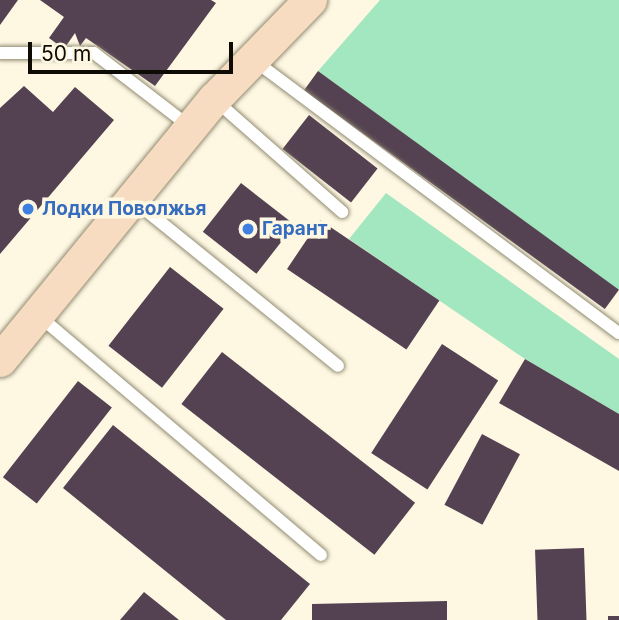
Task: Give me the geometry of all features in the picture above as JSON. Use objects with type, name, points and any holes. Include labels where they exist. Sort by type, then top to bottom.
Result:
[{"type":"street","points":[[0,360],[214,99],[310,0]]},
{"type":"lane","points":[[0,52],[94,53],[190,127]]},
{"type":"lane","points":[[252,58],[619,333]]},
{"type":"lane","points":[[214,99],[342,212]]},
{"type":"lane","points":[[132,199],[338,366]]},
{"type":"lane","points":[[37,315],[321,555]]},
{"type":"green space","points":[[380,0],[619,0],[619,290],[318,71]]},
{"type":"green space","points":[[386,193],[619,359],[619,414],[525,359],[349,239]]},
{"type":"building","points":[[0,0],[18,0],[0,25]]},
{"type":"building","points":[[40,0],[211,0],[216,3],[155,86],[86,38],[80,46],[75,33],[64,49],[49,38],[64,17]]},
{"type":"building","points":[[318,71],[619,290],[605,309],[304,90]]},
{"type":"building","points":[[24,86],[53,112],[75,87],[114,120],[0,254],[0,108]]},
{"type":"building","points":[[309,115],[378,169],[351,202],[283,149]]},
{"type":"building","points":[[241,183],[295,225],[256,274],[203,232]]},
{"type":"building","points":[[320,220],[439,301],[406,349],[287,269]]},
{"type":"building","points":[[170,267],[224,309],[162,388],[108,346]]},
{"type":"building","points":[[442,344],[498,380],[427,490],[371,453]]},
{"type":"building","points":[[222,352],[415,503],[374,555],[181,404]]},
{"type":"building","points":[[525,359],[619,414],[619,471],[499,403]]},
{"type":"building","points":[[78,381],[112,407],[37,504],[3,477]]},
{"type":"building","points":[[113,425],[310,584],[281,620],[226,620],[63,488]]},
{"type":"building","points":[[482,434],[520,454],[482,525],[444,505]]},
{"type":"building","points":[[584,548],[587,620],[537,620],[535,550]]},
{"type":"building","points":[[144,592],[179,620],[120,620]]},
{"type":"building","points":[[447,601],[447,620],[312,620],[312,604]]},
{"type":"building","points":[[608,616],[619,616],[619,620],[608,620]]},
{"type":"place","name":"Лодки Поволжья","points":[[28,209]]},
{"type":"place","name":"Гарант","points":[[248,229]]}]
